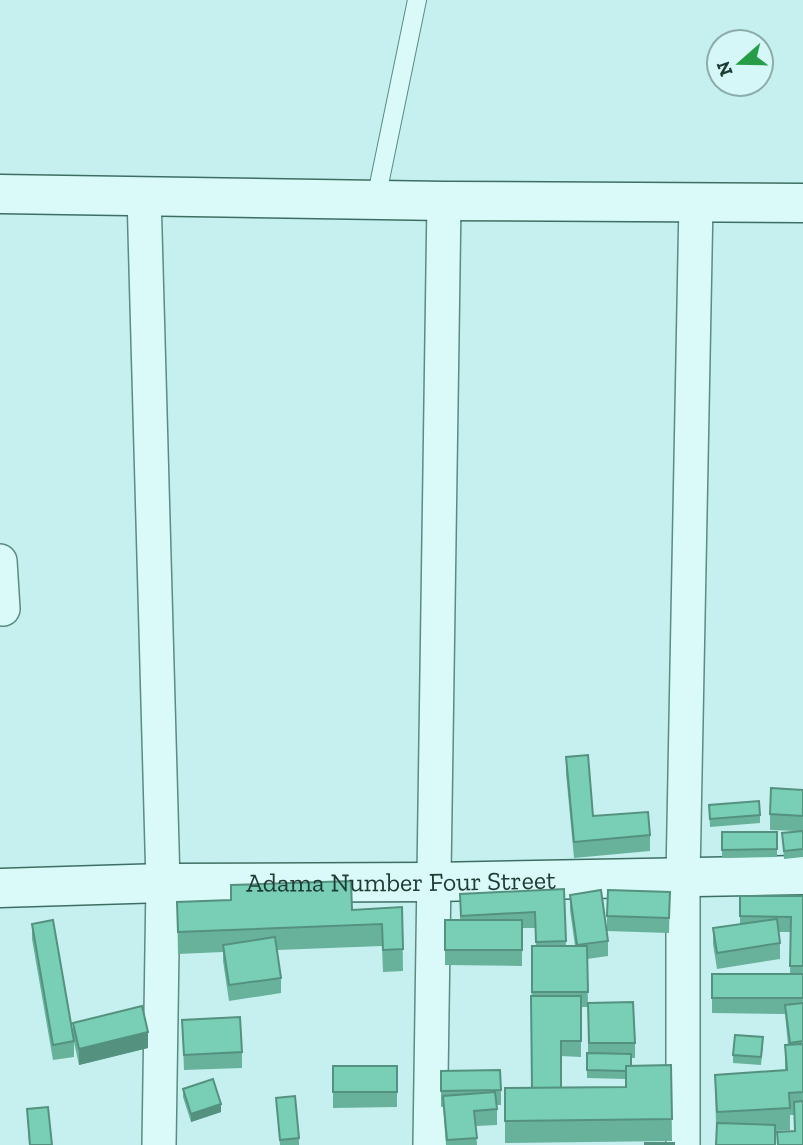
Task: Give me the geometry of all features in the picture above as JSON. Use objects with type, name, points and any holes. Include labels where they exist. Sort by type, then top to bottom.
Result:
[{"type":"street","points":[[0,194],[803,203]]},
{"type":"street","points":[[144,195],[163,883],[159,1145]]},
{"type":"street","points":[[429,1145],[444,201]]},
{"type":"street","points":[[683,1145],[683,877],[696,202]]},
{"type":"street","points":[[0,561],[3,609]]},
{"type":"street","name":"Adama Number Four Street","points":[[0,888],[163,883],[433,882],[803,875]]},
{"type":"lane","points":[[376,199],[417,0]]},
{"type":"building","points":[[588,755],[593,816],[648,812],[650,835],[574,842],[566,757]]},
{"type":"building","points":[[771,788],[803,790],[803,816],[770,814]]},
{"type":"building","points":[[759,801],[760,815],[710,819],[709,805]]},
{"type":"building","points":[[803,831],[803,849],[784,851],[782,833]]},
{"type":"building","points":[[722,832],[777,832],[777,849],[722,850]]},
{"type":"building","points":[[351,881],[352,910],[402,907],[403,949],[383,950],[382,924],[178,932],[177,902],[231,900],[231,885]]},
{"type":"building","points":[[564,889],[566,941],[536,942],[535,912],[461,916],[460,894]]},
{"type":"building","points":[[601,890],[608,941],[577,945],[570,895]]},
{"type":"building","points":[[608,890],[670,892],[669,918],[607,916]]},
{"type":"building","points":[[740,896],[803,896],[803,966],[790,966],[791,917],[740,916]]},
{"type":"building","points":[[777,919],[780,943],[717,953],[713,928]]},
{"type":"building","points":[[53,920],[74,1041],[53,1045],[32,924]]},
{"type":"building","points":[[445,920],[522,920],[522,950],[445,950]]},
{"type":"building","points":[[275,937],[281,978],[229,985],[223,945]]},
{"type":"building","points":[[532,946],[587,946],[588,992],[532,992]]},
{"type":"building","points":[[712,974],[803,974],[803,998],[712,998]]},
{"type":"building","points":[[531,996],[581,996],[581,1041],[561,1041],[561,1088],[532,1088]]},
{"type":"building","points":[[633,1002],[635,1043],[589,1043],[588,1003]]},
{"type":"building","points":[[803,1003],[803,1041],[790,1043],[785,1005]]},
{"type":"building","points":[[142,1006],[148,1032],[79,1049],[73,1023]]},
{"type":"building","points":[[240,1017],[242,1052],[184,1055],[182,1020]]},
{"type":"building","points":[[735,1035],[763,1037],[761,1057],[733,1055]]},
{"type":"building","points":[[803,1044],[803,1092],[789,1093],[790,1108],[717,1112],[715,1075],[787,1070],[785,1045]]},
{"type":"building","points":[[587,1053],[631,1054],[631,1066],[626,1066],[626,1071],[587,1070]]},
{"type":"building","points":[[671,1065],[672,1119],[505,1121],[505,1088],[626,1087],[626,1066]]},
{"type":"building","points":[[333,1066],[397,1066],[397,1092],[333,1092]]},
{"type":"building","points":[[500,1070],[501,1090],[441,1091],[441,1071]]},
{"type":"building","points":[[213,1079],[221,1104],[191,1114],[183,1089]]},
{"type":"building","points":[[495,1092],[497,1109],[474,1111],[477,1138],[447,1140],[443,1096]]},
{"type":"building","points":[[295,1096],[299,1138],[280,1140],[276,1098]]},
{"type":"building","points":[[803,1101],[803,1145],[778,1145],[777,1132],[795,1131],[794,1102]]},
{"type":"building","points":[[48,1107],[52,1145],[30,1145],[27,1109]]},
{"type":"building","points":[[717,1123],[775,1125],[775,1145],[716,1145]]},
{"type":"building","points":[[674,1143],[674,1145],[645,1145]]}]
